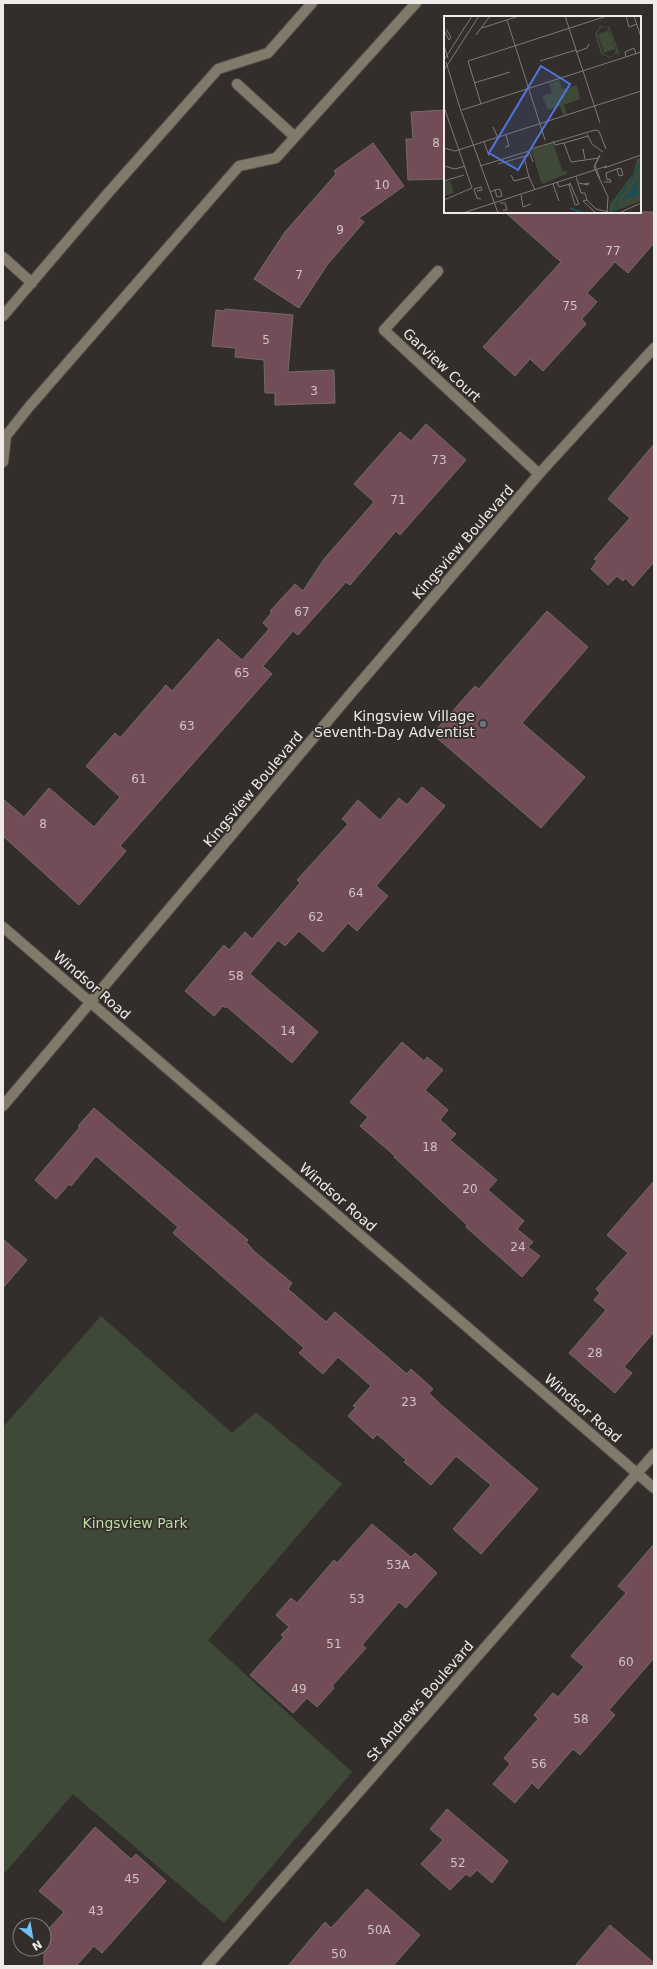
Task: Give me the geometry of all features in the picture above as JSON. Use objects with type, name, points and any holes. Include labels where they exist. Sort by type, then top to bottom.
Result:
[{"type":"street","points":[[3,316],[109,192],[218,69],[268,52],[312,3]]},
{"type":"street","points":[[3,462],[4,435],[239,166],[276,158],[416,3]]},
{"type":"street","points":[[237,84],[295,137]]},
{"type":"street","points":[[3,256],[32,283]]},
{"type":"street","name":"Garview Court","points":[[438,270],[384,330],[539,474]]},
{"type":"street","name":"Kingsview Boulevard","points":[[3,1106],[92,1003],[353,691],[539,474],[654,348]]},
{"type":"street","name":"Windsor Road","points":[[3,927],[654,1488]]},
{"type":"street","name":"St Andrews Boulevard","points":[[207,1966],[654,1454]]},
{"type":"green space","name":"Kingsview Park","points":[[101,1316],[232,1433],[256,1412],[342,1484],[208,1640],[352,1772],[224,1923],[73,1794],[3,1875],[3,1427]]},
{"type":"building","points":[[444,110],[444,179],[408,180],[406,139],[413,139],[411,112]]},
{"type":"building","points":[[373,143],[404,186],[359,218],[364,222],[327,265],[299,308],[254,279],[285,232],[336,174],[334,171]]},
{"type":"building","points":[[654,212],[654,243],[628,273],[615,262],[587,293],[597,302],[582,319],[586,324],[543,371],[530,359],[515,376],[483,347],[561,262],[506,213]]},
{"type":"building","points":[[225,309],[293,315],[288,372],[334,370],[335,403],[275,405],[275,393],[265,393],[264,360],[235,357],[236,348],[212,346],[216,310],[225,311]]},
{"type":"building","points":[[426,424],[466,460],[400,535],[396,531],[350,585],[346,582],[298,635],[293,631],[263,666],[272,674],[120,846],[126,851],[79,905],[3,836],[3,799],[24,817],[49,788],[94,827],[120,797],[86,766],[115,733],[120,738],[166,685],[172,691],[218,639],[242,660],[269,629],[263,623],[272,612],[270,611],[295,584],[303,591],[324,559],[374,502],[354,484],[400,432],[411,441]]},
{"type":"building","points":[[654,444],[654,562],[633,586],[625,578],[623,581],[617,576],[608,585],[591,569],[597,561],[594,559],[630,518],[608,499]]},
{"type":"building","name":"Kingsview Village Seventh-Day Adventist","points":[[547,611],[588,647],[522,723],[585,777],[541,828],[437,738],[439,736],[434,732],[475,686],[479,689]]},
{"type":"building","points":[[422,787],[445,806],[376,886],[388,896],[357,931],[348,923],[323,952],[299,931],[285,946],[278,940],[250,974],[318,1032],[292,1063],[226,1006],[225,1008],[223,1006],[214,1016],[185,991],[224,945],[229,950],[245,932],[252,939],[300,883],[297,880],[348,824],[342,819],[358,800],[380,820],[399,798],[407,805]]},
{"type":"building","points":[[402,1042],[424,1061],[427,1057],[443,1070],[425,1090],[448,1110],[440,1120],[456,1134],[450,1140],[497,1180],[488,1190],[524,1221],[517,1229],[533,1242],[528,1247],[540,1256],[522,1277],[466,1227],[467,1225],[394,1157],[395,1156],[360,1126],[368,1117],[350,1102]]},
{"type":"building","points":[[94,1108],[248,1240],[246,1242],[255,1252],[292,1283],[288,1289],[326,1322],[335,1312],[407,1374],[411,1369],[433,1389],[429,1393],[440,1404],[538,1489],[481,1554],[453,1529],[491,1485],[456,1456],[431,1485],[404,1462],[406,1460],[377,1434],[373,1439],[348,1416],[356,1407],[353,1406],[371,1386],[338,1357],[323,1374],[299,1353],[304,1348],[173,1233],[178,1227],[96,1156],[71,1186],[69,1184],[56,1199],[35,1180],[80,1127],[78,1126]]},
{"type":"building","points":[[654,1181],[654,1332],[624,1367],[632,1373],[615,1393],[569,1353],[606,1310],[594,1300],[600,1293],[596,1289],[628,1253],[607,1235]]},
{"type":"building","points":[[3,1239],[27,1260],[3,1288]]},
{"type":"building","points":[[372,1524],[411,1557],[415,1553],[437,1573],[406,1608],[399,1602],[362,1645],[366,1648],[332,1686],[334,1688],[317,1707],[307,1698],[293,1713],[250,1675],[284,1637],[281,1635],[289,1627],[276,1615],[291,1598],[297,1603],[334,1560],[337,1563]]},
{"type":"building","points":[[654,1544],[654,1658],[609,1710],[615,1715],[580,1755],[573,1749],[538,1789],[532,1783],[515,1803],[493,1784],[510,1764],[504,1758],[538,1719],[534,1715],[553,1693],[558,1697],[584,1667],[571,1656],[626,1593],[618,1586]]},
{"type":"building","points":[[447,1809],[508,1861],[492,1883],[477,1870],[470,1877],[466,1874],[450,1890],[421,1864],[443,1840],[430,1829]]},
{"type":"building","points":[[95,1827],[131,1859],[136,1854],[166,1881],[102,1953],[94,1946],[76,1966],[44,1966],[44,1957],[52,1957],[52,1925],[64,1912],[39,1891]]},
{"type":"building","points":[[367,1889],[420,1935],[393,1966],[288,1966],[325,1922],[331,1928]]},
{"type":"building","points":[[610,1925],[654,1963],[654,1966],[575,1966]]},
{"type":"place","name":"Kingsview Village Seventh-Day Adventist","points":[[483,724]]}]
